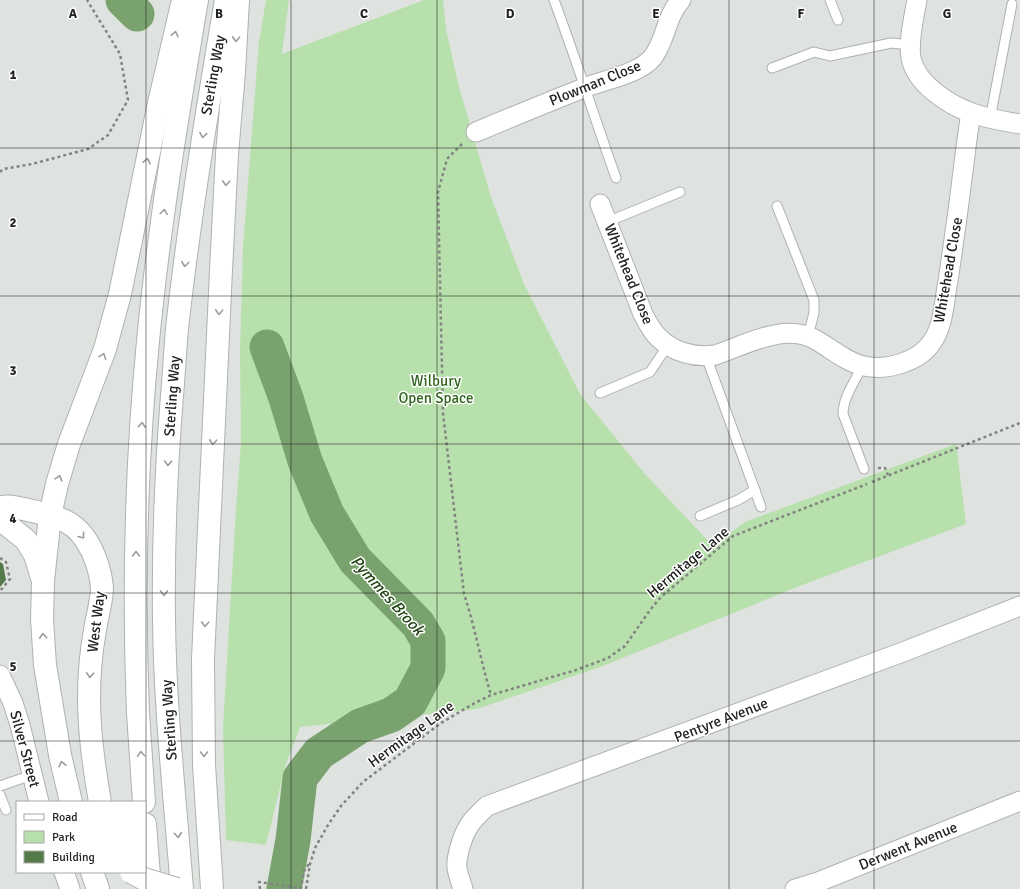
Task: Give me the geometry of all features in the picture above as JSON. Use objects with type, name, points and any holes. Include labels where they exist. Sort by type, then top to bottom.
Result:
[{"type":"main road","points":[[71,801],[60,755],[45,665],[42,619],[42,581],[50,516],[57,484],[69,444],[105,349],[120,294],[159,103],[183,0]]},
{"type":"main road","name":"Sterling Way","points":[[144,798],[138,714],[136,548],[140,450],[148,341],[167,186],[197,0]]},
{"type":"main road","name":"Sterling Way","points":[[182,889],[166,696],[164,620],[165,530],[169,433],[177,331],[188,232],[226,0]]},
{"type":"main road","points":[[211,883],[204,765],[203,659],[223,239],[238,0]]},
{"type":"main road","name":"West Way","points":[[0,506],[24,510],[66,521],[81,534],[92,551],[99,569],[102,589],[94,632],[89,699],[90,737],[100,801]]},
{"type":"main road","points":[[0,519],[26,540],[35,555],[42,581]]},
{"type":"main road","points":[[146,837],[150,889]]},
{"type":"main road","points":[[92,873],[98,889]]},
{"type":"main road","points":[[133,873],[144,879],[177,889]]},
{"type":"street","name":"Plowman Close","points":[[472,136],[584,88],[640,67],[653,58],[670,18],[681,0]]},
{"type":"street","points":[[916,0],[911,57],[915,68],[929,88],[945,99],[971,113],[990,119],[1020,124]]},
{"type":"street","name":"Whitehead Close","points":[[600,204],[643,314],[658,338],[676,350],[706,356],[715,355],[776,334],[790,332],[808,336],[848,361],[872,368],[886,367],[905,362],[920,354],[932,343],[941,324],[955,236],[971,113]]},
{"type":"street","name":"Pentyre Avenue","points":[[463,889],[457,868],[457,858],[464,831],[475,817],[487,806],[881,660],[1020,606]]},
{"type":"street","name":"Silver Street","points":[[0,675],[13,703],[39,801]]},
{"type":"street","name":"Derwent Avenue","points":[[795,889],[818,882],[1020,802]]},
{"type":"street","points":[[64,873],[70,889]]},
{"type":"lane","points":[[554,0],[579,66],[584,88],[616,178]]},
{"type":"lane","points":[[830,0],[838,20]]},
{"type":"lane","points":[[990,119],[1012,4]]},
{"type":"lane","points":[[772,68],[814,52],[830,56],[891,42],[911,45]]},
{"type":"lane","points":[[607,222],[680,192]]},
{"type":"lane","points":[[777,206],[814,300],[814,313],[808,336]]},
{"type":"lane","points":[[600,393],[650,372],[668,345]]},
{"type":"lane","points":[[706,356],[761,506]]},
{"type":"lane","points":[[862,366],[843,405],[843,414],[864,469]]},
{"type":"lane","points":[[700,516],[738,500],[755,490]]},
{"type":"lane","points":[[0,786],[32,775]]},
{"type":"lane","points":[[0,795],[6,810]]},
{"type":"path","points":[[0,172],[3,169],[32,164],[88,149],[108,135],[128,100],[120,54],[87,0]]},
{"type":"path","points":[[472,136],[447,159],[438,192],[443,413],[464,594],[470,612],[490,695]]},
{"type":"path","name":"Hermitage Lane","points":[[306,889],[310,864],[315,848],[341,806],[363,782],[440,723],[490,695],[576,670],[608,658],[625,646],[661,597],[733,536],[1020,423]]},
{"type":"path","points":[[0,558],[6,562],[10,579],[0,592]]},
{"type":"path","points":[[260,889],[259,882],[300,888],[304,871],[310,864]]},
{"type":"green space","name":"Wilbury Open Space","points":[[266,0],[289,0],[282,54],[424,0],[443,0],[446,29],[459,87],[491,197],[524,284],[580,394],[645,474],[713,546],[745,522],[956,444],[966,524],[797,587],[603,666],[477,709],[300,727],[285,767],[266,845],[226,840],[223,727],[241,443],[240,351],[243,247],[259,41]]},
{"type":"building","points":[[0,562],[3,564],[6,580],[0,587]]},
{"type":"waterway","name":"Pymmes Brook","points":[[123,0],[137,14]]},
{"type":"waterway","name":"Pymmes Brook","points":[[267,347],[286,398],[305,461],[327,514],[355,560],[418,624],[428,641],[428,668],[410,702],[391,715],[360,726],[319,753],[300,778],[293,840],[284,889]]}]
